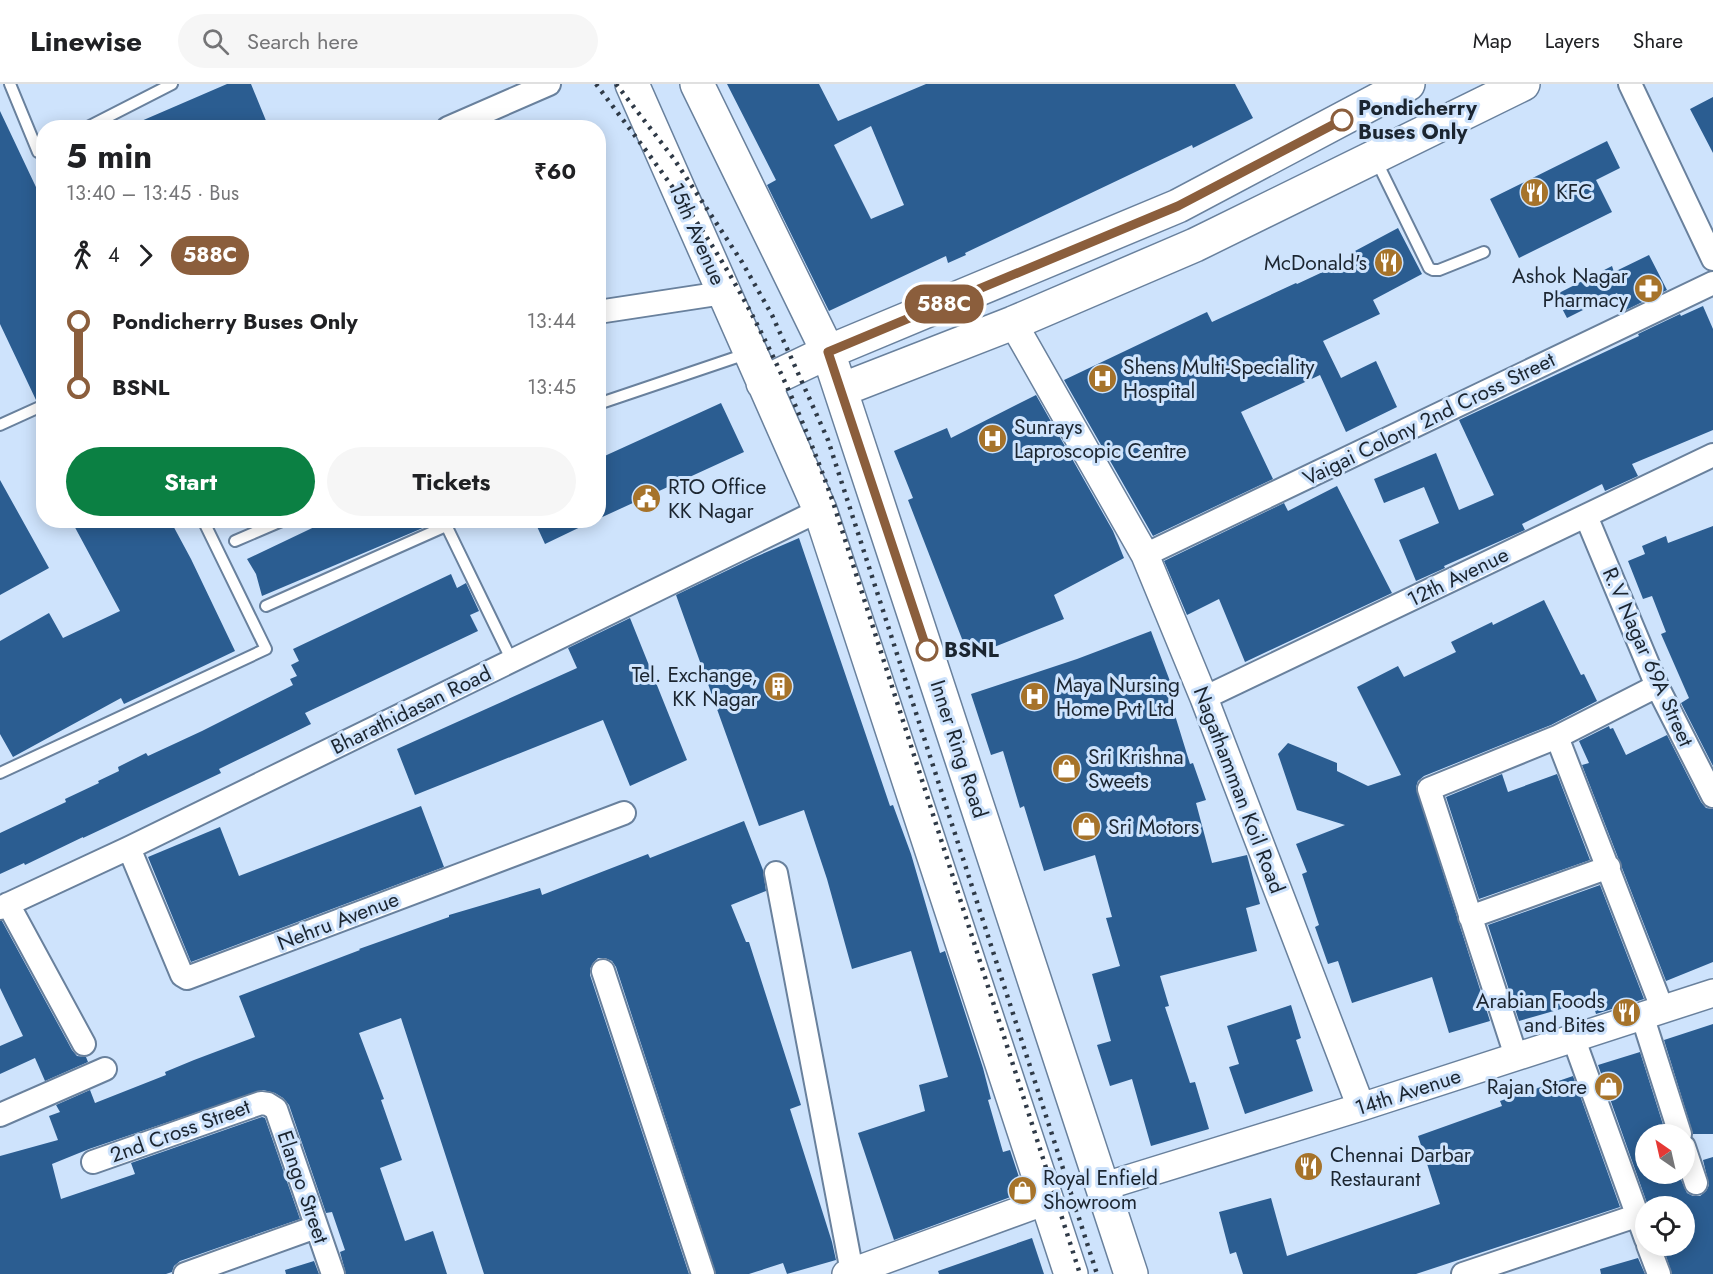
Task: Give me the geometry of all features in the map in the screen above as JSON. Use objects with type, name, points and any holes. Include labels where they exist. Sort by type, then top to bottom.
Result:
[{"type":"main road","name":"15th Avenue","points":[[632,84],[763,383]]},
{"type":"main road","name":"Inner Ring Road","points":[[696,84],[828,352],[1131,1274]]},
{"type":"main road","points":[[1071,1274],[820,510],[763,383],[828,352],[1178,206],[1408,84]]},
{"type":"main road","points":[[841,390],[1013,323],[1195,245],[1523,84]]},
{"type":"main road","points":[[1178,206],[1195,245]]},
{"type":"street","points":[[466,120],[549,84]]},
{"type":"street","points":[[1630,84],[1713,259]]},
{"type":"street","name":"Vaigai Colony 2nd Cross Street","points":[[1145,555],[1713,283]]},
{"type":"street","points":[[606,311],[723,293]]},
{"type":"street","name":"Nagathamman Koil Road","points":[[1013,323],[1145,555],[1204,699],[1361,1107]]},
{"type":"street","name":"12th Avenue","points":[[1204,699],[1713,455]]},
{"type":"street","name":"Bharathidasan Road","points":[[4,906],[129,848],[820,510]]},
{"type":"street","name":"R.V Nagar 69A Street","points":[[1586,516],[1657,686],[1713,795]]},
{"type":"street","points":[[1516,1056],[1429,789],[1557,737],[1657,686]]},
{"type":"street","points":[[1557,737],[1609,867],[1652,1011],[1678,1124]]},
{"type":"street","name":"Nehru Avenue","points":[[129,848],[182,975],[187,978],[624,813]]},
{"type":"street","points":[[1470,917],[1609,867]]},
{"type":"street","points":[[776,873],[855,1272],[1046,1201]]},
{"type":"street","points":[[4,906],[84,1044]]},
{"type":"street","points":[[603,971],[703,1274]]},
{"type":"street","name":"14th Avenue","points":[[1102,1187],[1361,1107],[1713,993]]},
{"type":"street","points":[[1573,1037],[1635,1213]]},
{"type":"street","points":[[0,1115],[105,1069]]},
{"type":"street","name":"2nd Cross Street","points":[[93,1162],[261,1103],[268,1104]]},
{"type":"street","name":"Elango Street","points":[[268,1104],[276,1109],[333,1274]]},
{"type":"street","points":[[1463,1274],[1635,1216]]},
{"type":"street","points":[[185,1274],[316,1227]]},
{"type":"street","points":[[1652,1256],[1659,1274]]},
{"type":"lane","points":[[10,84],[36,147]]},
{"type":"lane","points":[[102,120],[172,84]]},
{"type":"lane","points":[[1375,157],[1429,267],[1439,270],[1484,252]]},
{"type":"lane","points":[[606,401],[749,352]]},
{"type":"lane","points":[[0,425],[36,409]]},
{"type":"lane","points":[[0,773],[266,649],[207,528]]},
{"type":"lane","points":[[235,541],[265,528]]},
{"type":"lane","points":[[266,606],[434,528]]},
{"type":"lane","points":[[447,528],[512,661]]},
{"type":"building","points":[[227,84],[251,84],[266,120],[144,120]]},
{"type":"building","points":[[727,84],[819,84],[838,121],[926,84],[1235,84],[1253,118],[965,253],[966,255],[948,263],[946,256],[829,311],[767,185],[776,180]],"holes":[[[871,126],[904,205],[871,219],[834,145]]]},
{"type":"building","points":[[1713,97],[1713,153],[1690,109]]},
{"type":"building","points":[[0,111],[36,187],[36,400],[0,324]]},
{"type":"building","points":[[1607,141],[1620,168],[1596,180],[1612,212],[1519,258],[1490,199]]},
{"type":"building","points":[[1398,228],[1422,274],[1373,300],[1380,314],[1323,341],[1341,378],[1376,361],[1397,407],[1346,432],[1320,375],[1241,412],[1273,479],[1153,536],[1064,380],[1207,312],[1212,322],[1297,284],[1357,256],[1355,251]]},
{"type":"building","points":[[1649,255],[1667,290],[1626,310],[1617,293],[1567,318],[1555,295],[1612,266],[1614,272]]},
{"type":"building","points":[[1703,306],[1713,329],[1713,430],[1632,464],[1638,476],[1605,491],[1602,484],[1522,524],[1525,530],[1416,581],[1399,540],[1439,523],[1424,487],[1384,503],[1374,479],[1436,453],[1459,510],[1494,495],[1459,420],[1639,336],[1638,334],[1680,314],[1681,316]]},
{"type":"building","points":[[1036,395],[1113,531],[1124,558],[1054,595],[1064,619],[969,657],[908,500],[913,498],[894,451],[947,428],[951,438]]},
{"type":"building","name":"RTO Office KK Nagar","points":[[721,403],[744,452],[606,515],[606,455]]},
{"type":"building","points":[[0,480],[49,568],[0,595]]},
{"type":"building","points":[[1337,486],[1392,593],[1245,662],[1219,599],[1187,615],[1164,561],[1284,503],[1288,511]]},
{"type":"building","points":[[1713,526],[1713,766],[1681,703],[1689,698],[1661,634],[1666,632],[1652,596],[1643,599],[1628,561],[1645,554],[1642,546],[1666,536],[1668,543]]},
{"type":"building","points":[[75,528],[174,528],[235,651],[124,704],[121,698],[13,757],[0,734],[0,641],[49,613],[63,638],[120,611]]},
{"type":"building","points":[[312,528],[423,528],[262,596],[256,574],[247,559]]},
{"type":"building","points":[[538,528],[578,528],[545,544]]},
{"type":"building","points":[[799,538],[890,806],[893,805],[911,854],[940,953],[945,951],[983,1068],[991,1099],[988,1100],[1003,1152],[1010,1150],[1024,1192],[894,1240],[858,1133],[925,1111],[919,1085],[948,1077],[911,951],[852,969],[827,879],[804,810],[759,826],[676,595]]},
{"type":"building","points":[[451,574],[457,588],[466,583],[479,611],[470,615],[478,631],[305,713],[311,724],[219,769],[221,773],[25,865],[24,863],[0,874],[0,833],[66,802],[65,799],[119,771],[118,767],[146,753],[148,756],[202,731],[293,685],[290,679],[297,676],[291,665],[299,661],[293,649]]},
{"type":"building","points":[[1544,600],[1581,675],[1584,674],[1597,701],[1551,725],[1424,776],[1418,781],[1416,787],[1490,1021],[1449,1033],[1432,977],[1352,1003],[1338,961],[1328,964],[1315,927],[1319,925],[1302,874],[1307,872],[1296,844],[1345,825],[1297,810],[1278,754],[1288,743],[1337,763],[1337,771],[1368,786],[1401,775],[1357,687],[1398,666],[1404,677],[1456,652],[1451,642]]},
{"type":"building","points":[[630,618],[687,760],[630,786],[603,720],[415,795],[397,749],[577,668],[568,648]]},
{"type":"building","points":[[1151,631],[1176,697],[1170,699],[1190,764],[1193,763],[1206,800],[1196,803],[1212,863],[1247,855],[1260,904],[1246,908],[1257,951],[1160,976],[1169,1006],[1165,1007],[1190,1083],[1195,1082],[1209,1129],[1151,1146],[1132,1079],[1110,1086],[1097,1045],[1111,1041],[1092,974],[1120,966],[1106,918],[1112,917],[1095,855],[1044,871],[1024,806],[1020,808],[1003,751],[991,755],[971,694],[1077,659]]},
{"type":"building","points":[[1609,726],[1610,729],[1613,728],[1626,755],[1667,735],[1701,802],[1706,808],[1713,809],[1713,962],[1666,981],[1582,765],[1589,763],[1579,741]]},
{"type":"building","points":[[1502,774],[1508,792],[1557,774],[1590,860],[1479,899],[1446,797]]},
{"type":"building","points":[[421,806],[444,867],[191,962],[148,857],[220,827],[239,876]]},
{"type":"building","points":[[744,821],[763,870],[766,891],[731,905],[746,942],[749,942],[801,1105],[790,1109],[836,1260],[787,1274],[783,1263],[749,1274],[716,1274],[616,967],[612,961],[598,958],[590,969],[590,975],[689,1274],[484,1274],[401,1018],[359,1033],[384,1099],[381,1100],[402,1160],[380,1168],[405,1241],[433,1231],[447,1274],[346,1274],[340,1252],[345,1250],[332,1212],[326,1213],[289,1105],[275,1093],[263,1090],[89,1149],[52,1164],[61,1199],[135,1174],[131,1163],[262,1117],[265,1118],[300,1219],[180,1261],[174,1266],[172,1272],[166,1274],[0,1274],[0,1156],[58,1140],[49,1116],[60,1112],[56,1105],[90,1090],[95,1103],[166,1075],[165,1072],[194,1060],[255,1037],[239,996],[449,917],[449,915],[540,888],[542,895],[648,854],[650,858]]},
{"type":"building","points":[[1600,885],[1644,999],[1596,1014],[1592,1000],[1519,1021],[1488,925]]},
{"type":"building","points":[[0,921],[72,1050],[77,1056],[86,1057],[88,1062],[45,1081],[35,1058],[0,1074],[0,1046],[23,1036],[0,988]]},
{"type":"building","points":[[1291,1005],[1301,1038],[1296,1040],[1313,1091],[1245,1114],[1229,1067],[1239,1064],[1227,1026]]},
{"type":"building","points":[[1713,1024],[1713,1134],[1695,1134],[1695,1124],[1690,1124],[1664,1040]]},
{"type":"building","points":[[1640,1052],[1663,1124],[1635,1124],[1635,1169],[1598,1065]]},
{"type":"building","points":[[1573,1076],[1620,1207],[1416,1274],[1243,1274],[1236,1252],[1230,1254],[1219,1212],[1271,1198],[1287,1256],[1440,1204],[1418,1136],[1502,1106],[1500,1101]]},
{"type":"building","points":[[1713,1157],[1713,1274],[1672,1274],[1666,1256],[1695,1256],[1695,1196],[1700,1196],[1709,1185],[1703,1160]]},
{"type":"building","points":[[1640,1184],[1683,1184],[1687,1193],[1693,1196],[1644,1196]]},
{"type":"building","points":[[1032,1238],[1044,1274],[939,1274],[938,1271]]},
{"type":"building","points":[[1638,1258],[1645,1274],[1601,1274],[1600,1269]]},
{"type":"building","points":[[314,1261],[319,1274],[286,1274],[285,1270]]},
{"type":"railway","points":[[596,84],[668,181],[719,256],[763,335],[812,445],[833,502],[1080,1274]]},
{"type":"railway","points":[[616,84],[674,159],[742,262],[772,315],[828,440],[1097,1274]]},
{"type":"bus line","name":"588C","points":[[927,650],[828,352],[1178,206],[1342,120]]},
{"type":"place","name":"Pondicherry Buses Only","points":[[1342,120]]},
{"type":"place","name":"KFC","points":[[1535,192]]},
{"type":"place","name":"McDonald's","points":[[1388,263]]},
{"type":"place","name":"Ashok Nagar Pharmacy","points":[[1649,288]]},
{"type":"place","name":"Shens Multi-Speciality Hospital","points":[[1102,379]]},
{"type":"place","name":"Sunrays Laproscopic Centre","points":[[993,439]]},
{"type":"place","name":"RTO Office KK Nagar","points":[[647,499]]},
{"type":"place","name":"BSNL","points":[[927,650]]},
{"type":"place","name":"Tel. Exchange, KK Nagar","points":[[779,687]]},
{"type":"place","name":"Maya Nursing Home Pvt Ltd","points":[[1035,697]]},
{"type":"place","name":"Sri Krishna Sweets","points":[[1067,769]]},
{"type":"place","name":"Sri Motors","points":[[1087,827]]},
{"type":"place","name":"Arabian Foods and Bites","points":[[1626,1013]]},
{"type":"place","name":"Rajan Store","points":[[1608,1087]]},
{"type":"place","name":"Chennai Darbar Restaurant","points":[[1309,1167]]},
{"type":"place","name":"Royal Enfield Showroom","points":[[1022,1190]]}]
